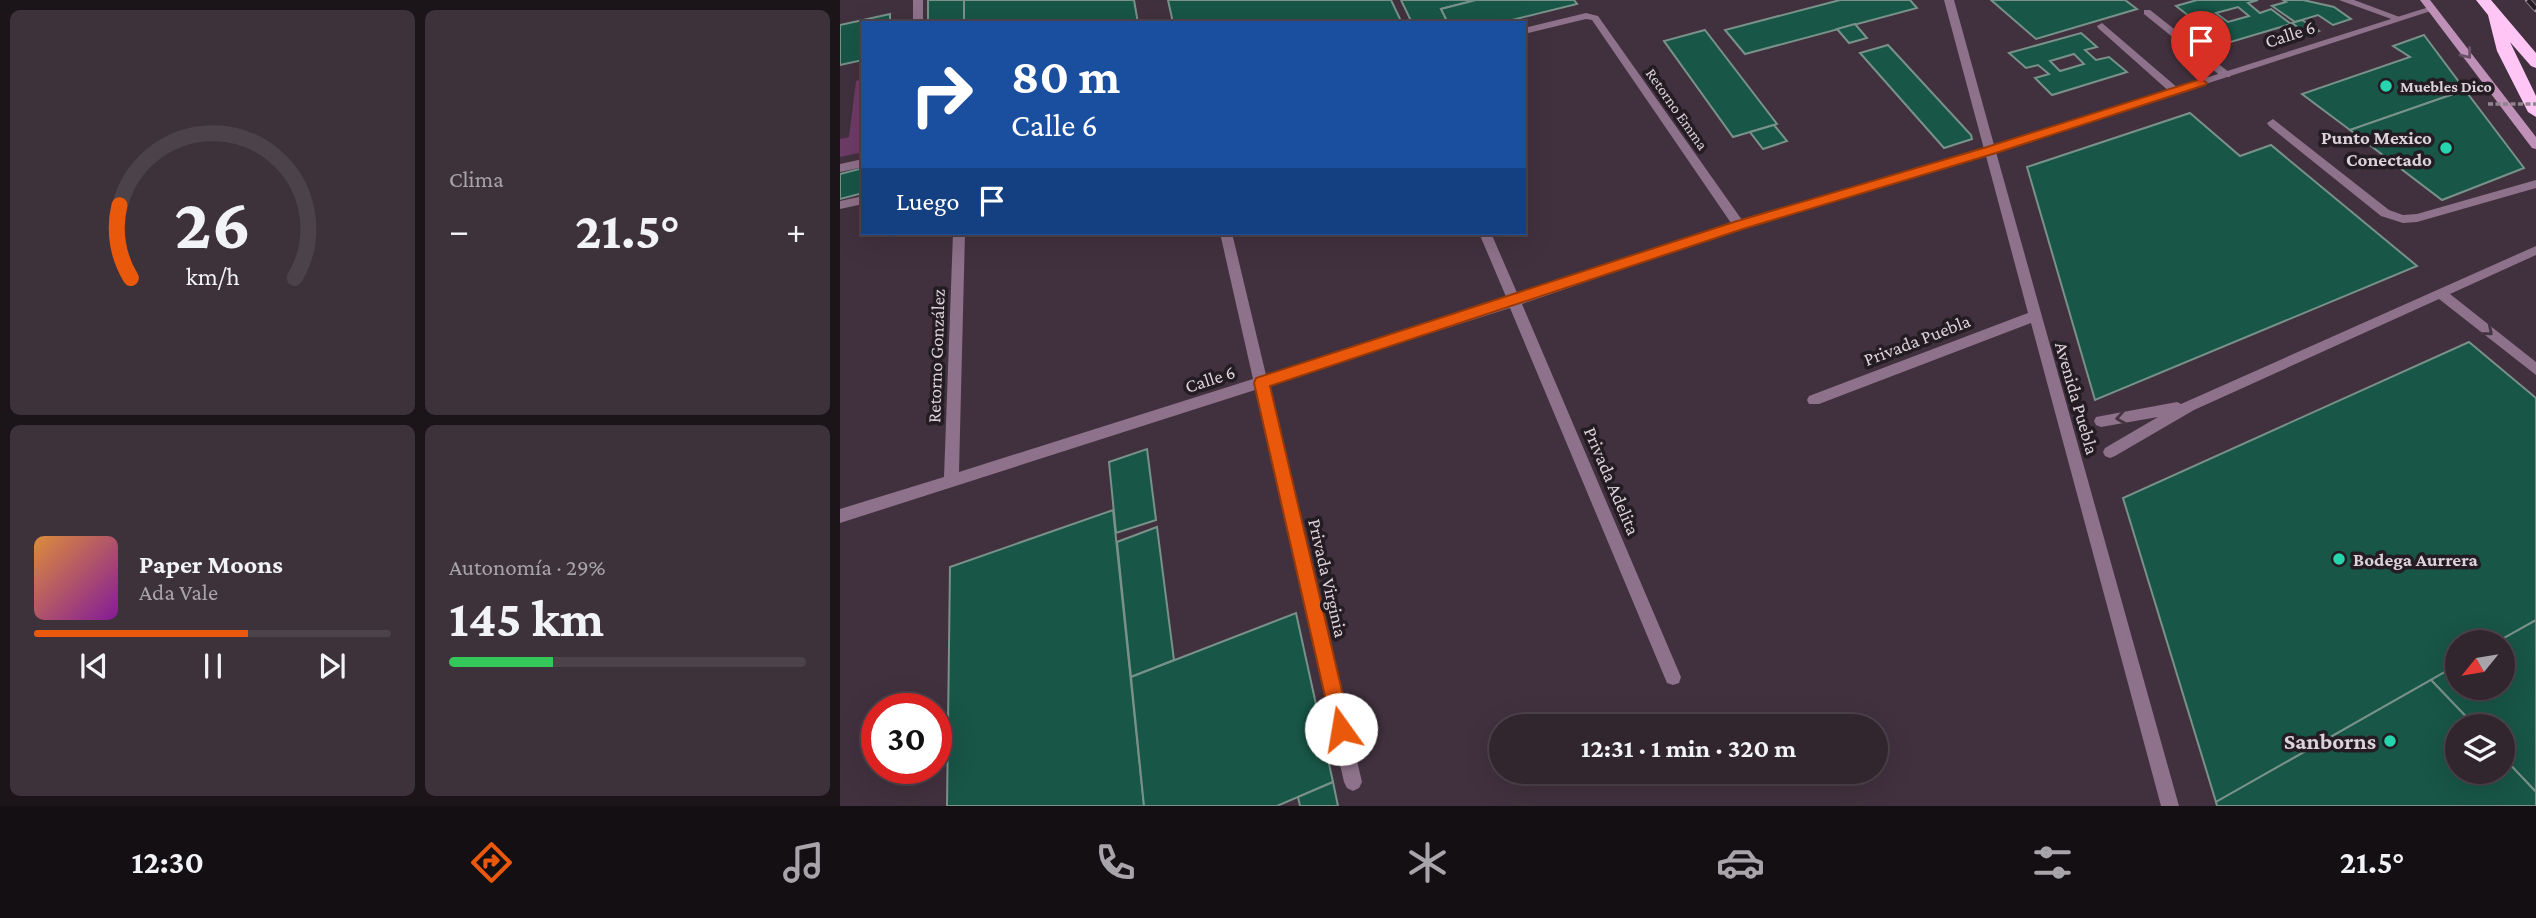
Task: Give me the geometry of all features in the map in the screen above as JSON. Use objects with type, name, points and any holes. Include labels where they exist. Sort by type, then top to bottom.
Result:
[{"type":"highway","points":[[2483,0],[2536,63]]},
{"type":"highway","points":[[2495,15],[2505,51],[2536,112]]},
{"type":"main road","points":[[2428,4],[2536,145]]},
{"type":"street","points":[[918,0],[918,21]]},
{"type":"street","name":"Avenida Puebla","points":[[1949,0],[2170,806]]},
{"type":"street","points":[[2344,0],[2400,19]]},
{"type":"street","name":"Calle 6","points":[[840,516],[1262,383],[1739,226],[1992,150],[2400,19],[2428,4]]},
{"type":"street","points":[[2147,12],[2226,75]]},
{"type":"street","name":"Retorno Emma","points":[[1526,31],[1586,16],[1599,23],[1739,226]]},
{"type":"street","points":[[2102,26],[2175,91]]},
{"type":"street","points":[[2273,123],[2385,213],[2403,219],[2417,218],[2536,184]]},
{"type":"street","points":[[840,168],[861,163]]},
{"type":"street","points":[[840,205],[861,200]]},
{"type":"street","name":"Retorno González","points":[[951,481],[959,235]]},
{"type":"street","name":"Privada Virginia","points":[[1226,235],[1353,782]]},
{"type":"street","name":"Privada Adelita","points":[[1486,235],[1673,677]]},
{"type":"street","points":[[2110,452],[2189,406],[2536,250]]},
{"type":"street","points":[[2440,293],[2536,370]]},
{"type":"street","name":"Privada Puebla","points":[[1814,400],[2034,316]]},
{"type":"street","points":[[2101,421],[2189,406]]},
{"type":"path","points":[[2488,104],[2536,104]]},
{"type":"shaded area","points":[[861,80],[861,152],[840,157],[840,139],[849,137],[856,81]]},
{"type":"building","points":[[928,0],[964,0],[964,21],[928,21]]},
{"type":"building","points":[[964,0],[1134,0],[1138,21],[964,21]]},
{"type":"building","points":[[1168,0],[1391,0],[1401,21],[1173,21]]},
{"type":"building","points":[[1401,0],[1476,0],[1441,9],[1447,21],[1411,21]]},
{"type":"building","points":[[1476,0],[1574,0],[1577,4],[1508,21],[1447,21],[1441,9]]},
{"type":"building","points":[[1840,0],[1910,0],[1917,8],[1745,54],[1725,30]]},
{"type":"building","points":[[1991,0],[2125,0],[2137,9],[2036,39]]},
{"type":"building","points":[[2197,0],[2258,0],[2248,3],[2260,13],[2271,9],[2291,24],[2224,44],[2205,29],[2217,25],[2206,16],[2194,20],[2176,6]],"holes":[[[2238,7],[2249,16],[2228,22],[2216,13]]]},
{"type":"building","points":[[2283,0],[2303,0],[2334,7],[2351,19],[2333,25],[2318,15],[2295,22],[2272,6],[2286,2]]},
{"type":"building","points":[[890,14],[890,21],[861,21],[861,60],[840,65],[840,25]]},
{"type":"building","points":[[2302,20],[2319,31],[2308,35],[2292,23]]},
{"type":"building","points":[[1855,24],[1867,38],[1849,43],[1837,29]]},
{"type":"building","points":[[1705,30],[1777,124],[1733,137],[1664,41]]},
{"type":"building","points":[[2081,33],[2097,47],[2085,50],[2096,60],[2109,57],[2127,72],[2052,95],[2035,78],[2049,74],[2038,65],[2026,68],[2009,53]],"holes":[[[2074,54],[2084,64],[2060,71],[2050,61]]]},
{"type":"building","points":[[2424,35],[2465,90],[2350,130],[2302,94],[2410,57],[2393,46]]},
{"type":"building","points":[[1888,45],[1972,139],[1944,148],[1860,53]]},
{"type":"building","points":[[2465,90],[2524,168],[2442,200],[2350,130]]},
{"type":"building","points":[[2190,113],[2240,156],[2271,145],[2417,266],[2095,400],[2027,167]]},
{"type":"building","points":[[1774,125],[1787,141],[1763,149],[1750,132]]},
{"type":"building","points":[[861,169],[861,194],[840,199],[840,174]]},
{"type":"building","name":"Bodega Aurrera","points":[[2469,342],[2536,398],[2536,620],[2515,632],[2445,630],[2445,672],[2216,802],[2123,498]]},
{"type":"building","points":[[1147,449],[1156,520],[1116,533],[1109,462]]},
{"type":"building","points":[[1113,510],[1144,806],[947,806],[947,784],[952,784],[952,693],[948,693],[950,567]]},
{"type":"building","points":[[1157,527],[1174,660],[1131,677],[1117,542]]},
{"type":"building","points":[[1296,613],[1333,782],[1277,806],[1144,806],[1131,677]]},
{"type":"building","points":[[2536,620],[2536,792],[2515,770],[2515,714],[2464,714],[2450,700],[2515,700],[2515,632]]},
{"type":"building","points":[[2445,672],[2445,695],[2431,680]]},
{"type":"building","name":"Sanborns","points":[[2431,680],[2445,695],[2445,700],[2450,700],[2464,714],[2445,714],[2445,784],[2515,784],[2515,770],[2536,792],[2536,806],[2217,806],[2216,802]]},
{"type":"building","points":[[1333,782],[1338,806],[1300,806],[1298,797]]},
{"type":"railway","points":[[2528,0],[2536,9]]},
{"type":"place","name":"Muebles Dico","points":[[2386,86]]},
{"type":"place","name":"Punto Mexico Conectado","points":[[2446,148]]},
{"type":"place","name":"Bodega Aurrera","points":[[2339,559]]},
{"type":"place","name":"Sanborns","points":[[2390,741]]},
{"type":"route","points":[[1341,729],[1262,383],[1739,226],[1992,150],[2201,83]]}]
